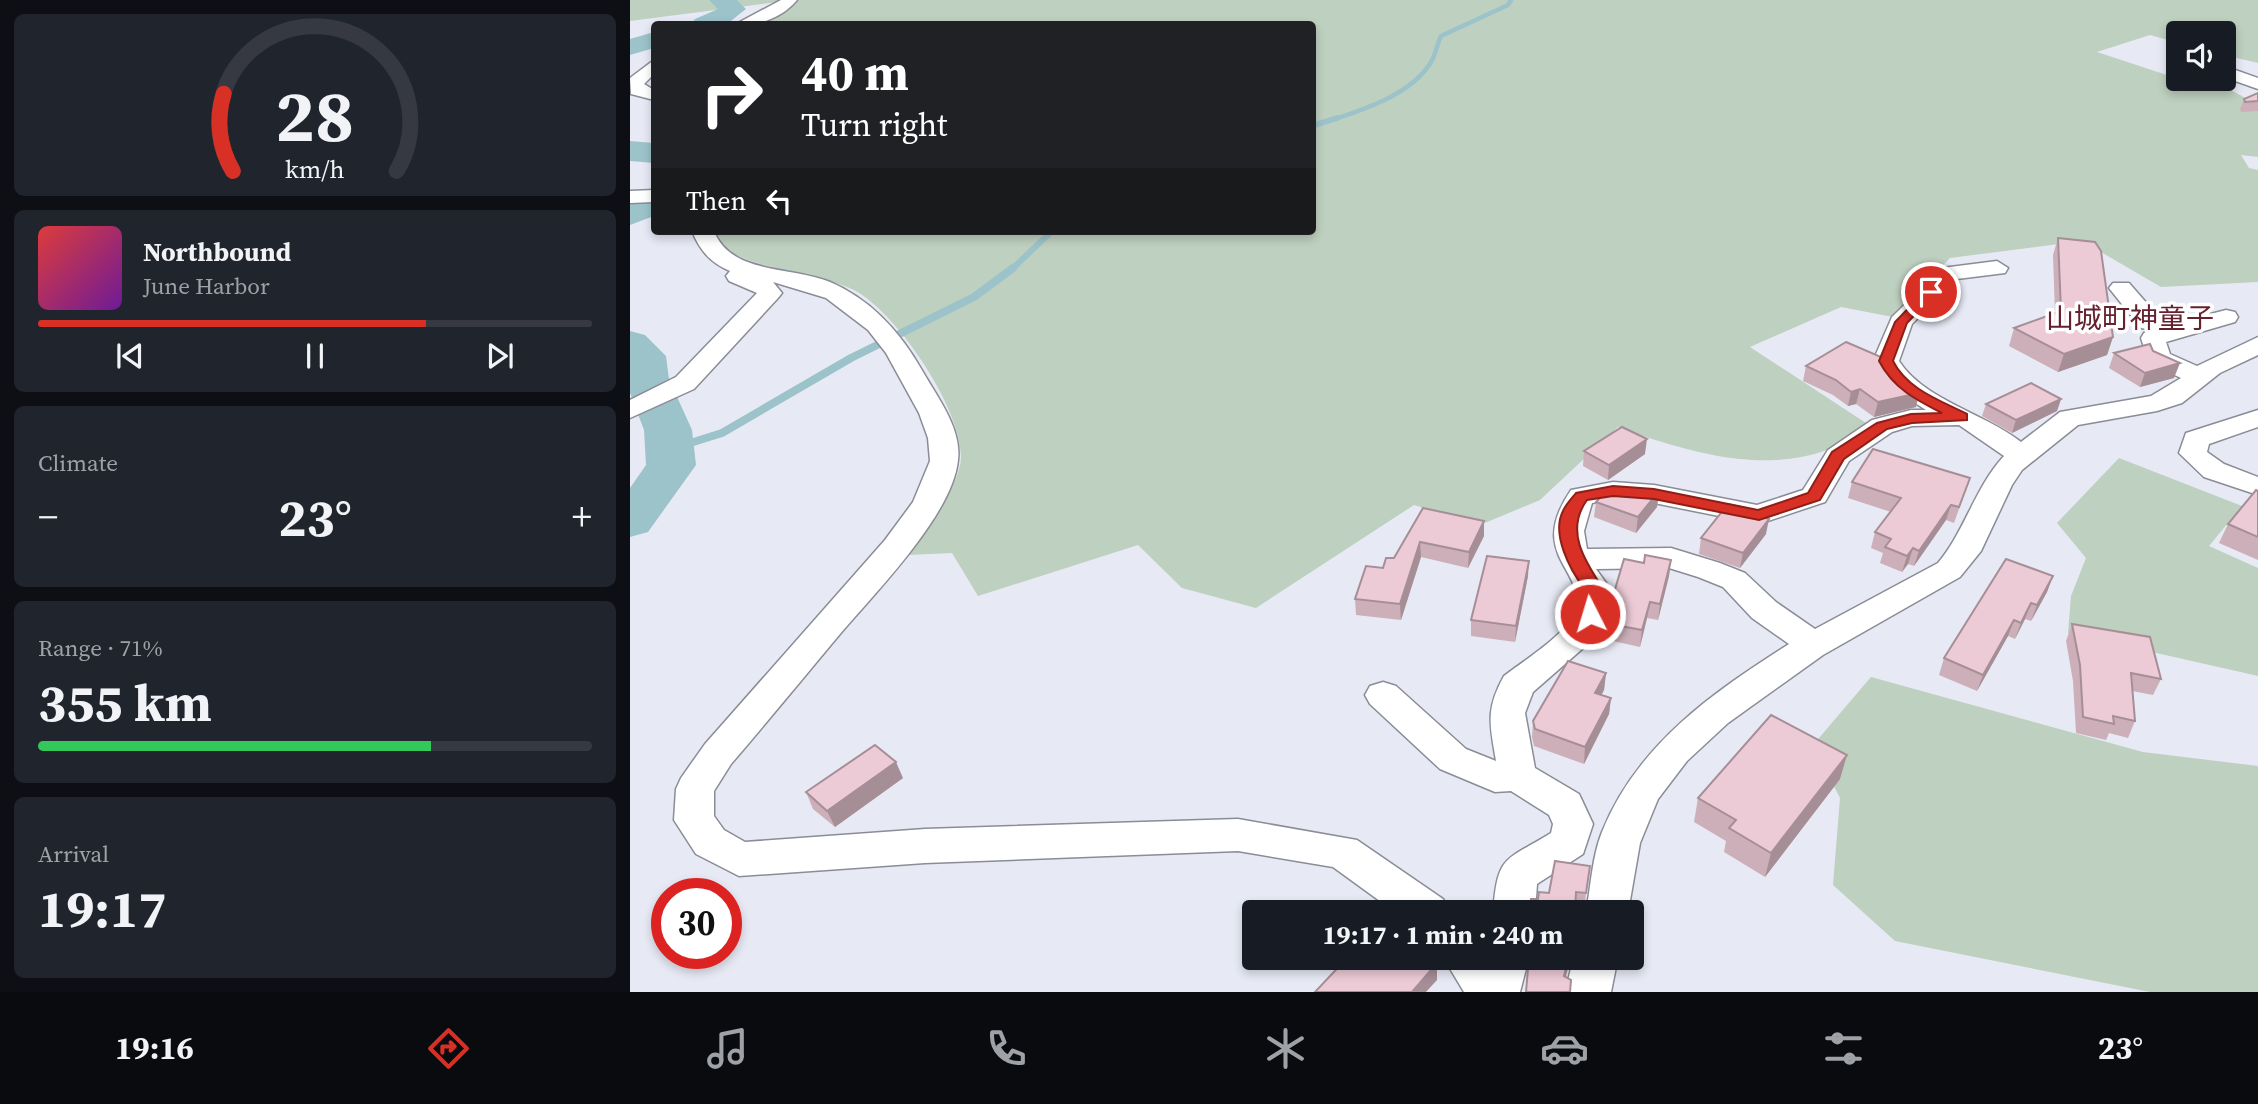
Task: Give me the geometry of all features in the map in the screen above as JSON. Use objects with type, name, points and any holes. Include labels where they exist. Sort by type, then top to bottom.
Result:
[{"type":"street","points":[[751,21],[778,10],[790,0]]},
{"type":"street","points":[[651,68],[635,83],[636,90],[651,94]]},
{"type":"street","points":[[2236,76],[2258,84]]},
{"type":"street","points":[[630,197],[651,196]]},
{"type":"street","points":[[704,235],[710,250],[725,262],[804,281],[860,306],[905,363],[937,422],[944,460],[927,503],[892,553],[718,754],[695,789],[694,820],[710,842],[739,859],[774,859],[925,846],[1238,835],[1343,852],[1411,900]]},
{"type":"street","points":[[630,410],[685,383],[706,364],[770,293],[764,286],[720,268],[725,262]]},
{"type":"street","points":[[1997,268],[1950,273],[1901,322],[1888,348],[1886,361],[1894,377],[1938,408],[1982,426],[2022,456]]},
{"type":"street","points":[[2121,288],[2150,323],[2183,321],[2193,325]]},
{"type":"street","points":[[2199,377],[2158,358],[2153,338],[2226,317]]},
{"type":"street","points":[[1609,900],[1622,832],[1643,792],[1678,746],[1731,700],[1814,645],[1949,570],[1965,551],[1997,485],[2022,456],[2070,418],[2157,403],[2173,397],[2211,368],[2258,345]]},
{"type":"street","points":[[1517,776],[1507,713],[1517,685],[1577,635],[1590,614],[1593,587],[1575,559],[1567,531],[1570,512],[1582,496],[1613,491],[1654,494],[1759,515],[1814,496],[1838,456],[1882,426],[1911,418],[1962,417]]},
{"type":"street","points":[[2258,418],[2196,439],[2193,453],[2201,463],[2229,478],[2258,486]]},
{"type":"street","points":[[1575,559],[1671,558],[1709,570],[1734,580],[1764,610],[1814,645]]},
{"type":"street","points":[[1383,695],[1453,759],[1495,776],[1517,776],[1565,805],[1573,824],[1569,842],[1517,875],[1515,900]]},
{"type":"street","points":[[1474,970],[1490,992]]},
{"type":"street","points":[[1497,992],[1503,970]]},
{"type":"street","points":[[1588,992],[1593,970]]},
{"type":"green space","points":[[630,0],[793,0],[630,21]]},
{"type":"green space","points":[[796,0],[2258,0],[2258,63],[2236,58],[2236,21],[2166,21],[2166,39],[2150,35],[2097,52],[2166,75],[2166,91],[2233,91],[2258,105],[2258,157],[2241,155],[2249,168],[2258,170],[2258,282],[2161,287],[2082,241],[1950,258],[1893,317],[1841,307],[1750,347],[1872,427],[1824,451],[1799,458],[1746,460],[1693,451],[1618,427],[1540,500],[1480,525],[1414,505],[1256,608],[1182,588],[1138,545],[978,596],[952,553],[909,555],[949,494],[961,457],[958,436],[950,413],[938,388],[906,339],[871,301],[854,290],[746,259],[723,246],[718,235],[1316,235],[1316,21],[761,21],[786,11]]},
{"type":"green space","points":[[2119,458],[2242,506],[2209,546],[2258,568],[2258,676],[2068,633],[2071,596],[2086,558],[2057,523]]},
{"type":"green space","points":[[1871,677],[2143,752],[2258,766],[2258,992],[2150,992],[1895,941],[1833,885],[1840,798],[1813,745]]},
{"type":"building","points":[[2258,93],[2258,101],[2245,102],[2244,99]]},
{"type":"building","points":[[2058,238],[2095,242],[2101,251],[2113,337],[2064,354],[2014,328],[2061,311]]},
{"type":"building","points":[[1846,342],[1881,357],[1886,366],[1919,393],[1878,402],[1860,389],[1851,392],[1836,380],[1806,366]]},
{"type":"building","points":[[2150,344],[2153,351],[2180,363],[2145,373],[2114,353]]},
{"type":"building","points":[[2031,383],[2061,399],[2016,420],[1986,404]]},
{"type":"building","points":[[1622,427],[1647,439],[1609,465],[1584,451]]},
{"type":"building","points":[[1873,449],[1970,478],[1959,507],[1951,505],[1919,551],[1913,548],[1907,556],[1885,547],[1891,539],[1875,532],[1901,498],[1852,482]]},
{"type":"building","points":[[1608,488],[1659,491],[1638,517],[1596,502]]},
{"type":"building","points":[[2256,490],[2258,491],[2258,537],[2228,524]]},
{"type":"building","points":[[1728,504],[1750,509],[1750,512],[1769,519],[1743,553],[1701,538]]},
{"type":"building","points":[[1423,508],[1484,521],[1469,552],[1420,542],[1400,604],[1355,599],[1366,566],[1383,568],[1386,558],[1394,558]]},
{"type":"building","points":[[1645,555],[1671,560],[1660,604],[1650,602],[1642,630],[1605,623],[1624,559],[1644,563]]},
{"type":"building","points":[[1487,556],[1529,561],[1516,626],[1471,620]]},
{"type":"building","points":[[2006,559],[2053,576],[2037,605],[2031,603],[2021,623],[2014,620],[1983,675],[1944,658]]},
{"type":"building","points":[[2072,624],[2150,637],[2161,679],[2131,673],[2135,721],[2113,716],[2114,724],[2083,717],[2080,665]]},
{"type":"building","points":[[1568,661],[1606,673],[1595,693],[1611,698],[1585,747],[1535,729],[1533,721]]},
{"type":"building","points":[[1771,715],[1847,755],[1771,853],[1729,828],[1736,820],[1698,798]]},
{"type":"building","points":[[875,745],[896,762],[827,811],[806,792]]},
{"type":"building","points":[[1555,861],[1590,866],[1586,893],[1576,892],[1576,900],[1531,900],[1538,899],[1539,892],[1549,893]]},
{"type":"building","points":[[1336,970],[1431,970],[1412,992],[1315,992]]},
{"type":"building","points":[[1528,970],[1566,970],[1564,976],[1571,980],[1570,992],[1526,992]]},
{"type":"waterway","points":[[713,21],[734,9],[721,0]]},
{"type":"waterway","points":[[1332,120],[1400,92],[1423,73],[1434,56],[1441,36],[1508,5],[1511,0]]},
{"type":"waterway","points":[[630,47],[651,41]]},
{"type":"waterway","points":[[1316,125],[1337,118]]},
{"type":"waterway","points":[[630,151],[651,153]]},
{"type":"waterway","points":[[630,214],[651,204]]},
{"type":"waterway","points":[[1011,270],[1048,235]]},
{"type":"waterway","points":[[668,450],[722,433],[851,358],[974,297],[1013,268]]},
{"type":"waterway","points":[[630,344],[644,356],[647,379],[668,430],[671,465],[660,484],[630,521]]},
{"type":"district","name":"山城町神童子","points":[[2130,318]]},
{"type":"route","points":[[1590,614],[1593,587],[1580,572],[1567,531],[1570,512],[1582,496],[1613,491],[1654,494],[1707,502],[1759,515],[1814,496],[1838,456],[1860,444],[1882,426],[1911,418],[1962,417],[1938,408],[1920,397],[1894,377],[1886,361],[1888,348],[1901,322],[1931,292]]}]
